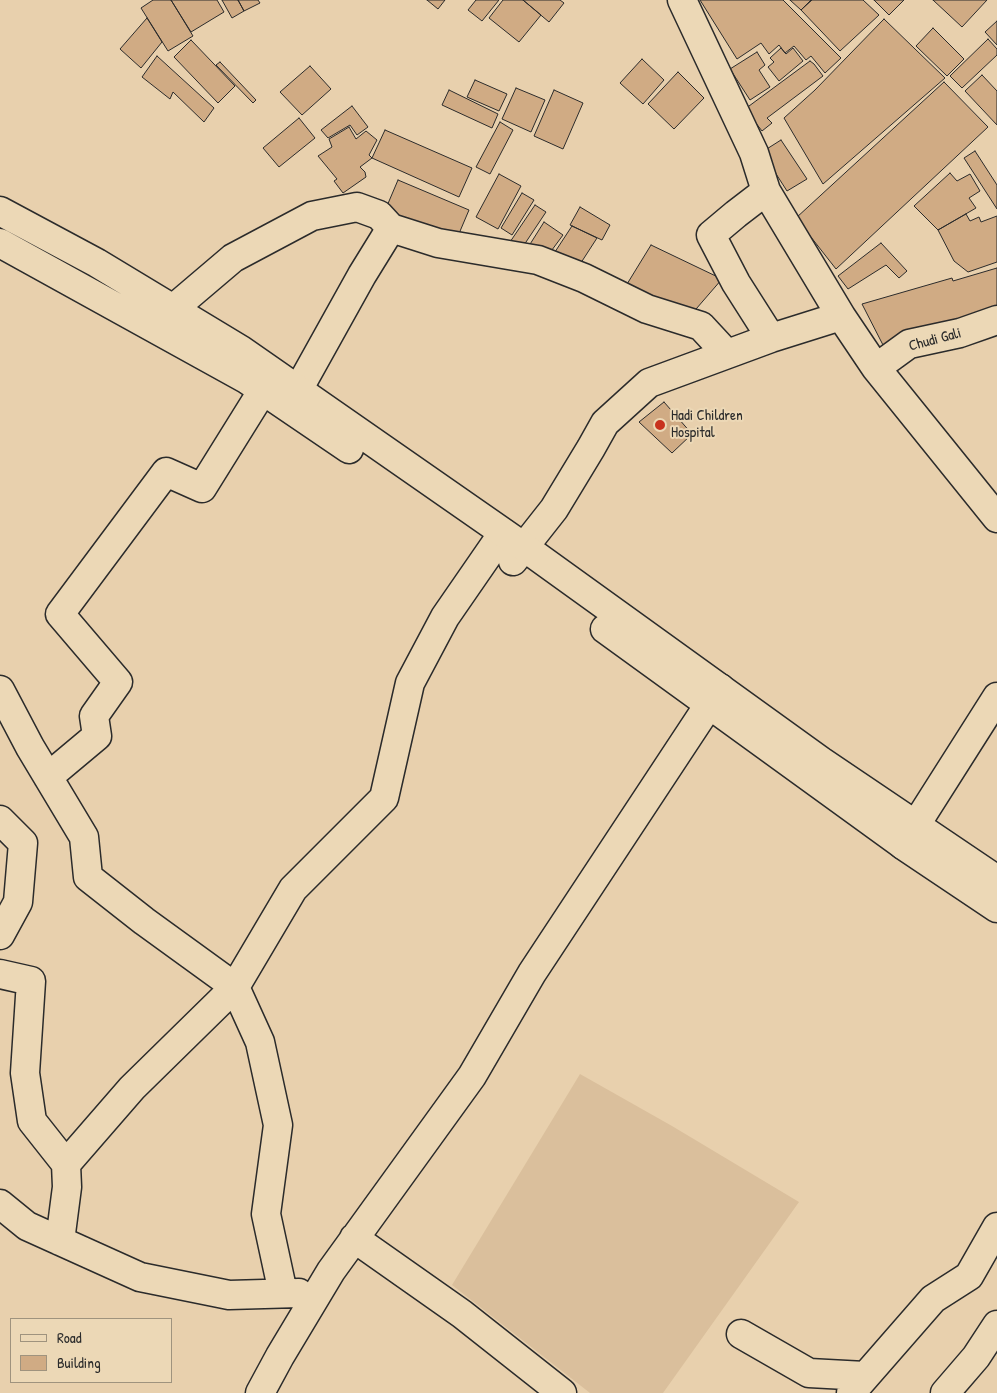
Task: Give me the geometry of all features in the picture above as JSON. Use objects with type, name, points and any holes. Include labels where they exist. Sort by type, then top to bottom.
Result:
[{"type":"street","points":[[682,0],[754,153],[766,192],[841,316],[876,368],[997,518]]},
{"type":"street","points":[[766,192],[711,235],[736,283],[771,338]]},
{"type":"street","points":[[173,309],[233,258],[312,216],[357,207],[378,215],[391,228],[438,243],[538,260],[584,278],[648,309],[701,326],[727,354]]},
{"type":"street","points":[[0,211],[97,263],[241,350],[298,390],[508,547],[909,835],[997,908]]},
{"type":"street","points":[[298,390],[362,275],[391,228]]},
{"type":"street","points":[[0,243],[246,379],[508,547]]},
{"type":"street","points":[[66,1164],[132,1088],[235,987],[293,889],[384,798],[410,683],[446,617],[508,547],[554,509],[605,423],[649,382],[771,338],[841,316]]},
{"type":"street","name":"Chudi Gali","points":[[876,368],[909,344],[960,334],[997,320]]},
{"type":"street","points":[[48,777],[97,736],[94,716],[118,682],[60,614],[166,472],[202,488],[263,390]]},
{"type":"street","points":[[0,690],[30,747],[84,838],[88,877],[144,921],[235,987],[260,1042],[278,1125],[266,1214],[282,1293]]},
{"type":"street","points":[[265,1391],[280,1356],[331,1271],[472,1076],[532,973],[715,696]]},
{"type":"street","points":[[909,835],[997,697]]},
{"type":"street","points":[[0,820],[23,843],[18,902],[0,934]]},
{"type":"street","points":[[909,835],[997,880]]},
{"type":"street","points":[[0,974],[31,981],[25,1073],[32,1121],[66,1164],[67,1187],[60,1241]]},
{"type":"street","points":[[0,1204],[28,1226],[140,1278],[229,1295],[318,1292]]},
{"type":"street","points":[[741,1334],[809,1373],[858,1385],[934,1299],[969,1276],[997,1227]]},
{"type":"street","points":[[354,1238],[462,1314],[562,1393]]},
{"type":"street","points":[[945,1393],[976,1356],[997,1325]]},
{"type":"shaded area","points":[[580,1074],[672,1126],[799,1202],[663,1393],[590,1393],[452,1285]]},
{"type":"building","points":[[153,0],[171,0],[193,36],[168,51],[141,8]]},
{"type":"building","points":[[171,0],[217,0],[224,12],[191,32]]},
{"type":"building","points":[[222,0],[238,0],[244,11],[232,18]]},
{"type":"building","points":[[238,0],[258,0],[260,3],[244,11]]},
{"type":"building","points":[[427,0],[445,0],[438,9]]},
{"type":"building","points":[[476,0],[499,0],[482,21],[468,10]]},
{"type":"building","points":[[503,0],[523,0],[541,15],[519,42],[489,18]]},
{"type":"building","points":[[523,0],[560,0],[564,3],[549,22]]},
{"type":"building","points":[[700,0],[783,0],[841,58],[825,73],[811,56],[806,60],[794,46],[785,53],[779,45],[769,54],[761,43],[737,59]]},
{"type":"building","points":[[790,0],[811,0],[801,10]]},
{"type":"building","points":[[812,0],[863,0],[879,15],[840,51],[801,10]]},
{"type":"building","points":[[874,0],[904,0],[889,15]]},
{"type":"building","points":[[933,0],[987,0],[962,27]]},
{"type":"building","points":[[147,18],[162,42],[141,68],[120,49]]},
{"type":"building","points":[[884,19],[945,78],[823,184],[784,118],[815,90]]},
{"type":"building","points":[[997,21],[997,45],[985,32]]},
{"type":"building","points":[[933,28],[964,59],[947,76],[916,46]]},
{"type":"building","points":[[988,39],[997,49],[997,55],[962,88],[950,76]]},
{"type":"building","points":[[191,40],[235,86],[218,103],[174,57]]},
{"type":"building","points":[[781,48],[786,54],[793,48],[803,61],[779,81],[768,67],[774,62],[770,58]]},
{"type":"building","points":[[757,52],[765,65],[759,70],[770,87],[750,100],[730,69]]},
{"type":"building","points":[[157,56],[214,108],[204,122],[173,92],[170,99],[142,77]]},
{"type":"building","points":[[642,59],[664,80],[643,104],[620,83]]},
{"type":"building","points":[[810,61],[823,76],[767,118],[772,123],[762,131],[745,109]]},
{"type":"building","points":[[220,62],[256,100],[253,103],[216,65]]},
{"type":"building","points":[[310,66],[331,89],[302,115],[280,92]]},
{"type":"building","points":[[678,72],[704,98],[674,129],[648,104]]},
{"type":"building","points":[[982,75],[997,91],[997,125],[965,91]]},
{"type":"building","points":[[475,80],[507,94],[499,111],[467,97]]},
{"type":"building","points":[[944,82],[988,127],[836,269],[796,218]]},
{"type":"building","points":[[516,88],[545,100],[531,132],[502,119]]},
{"type":"building","points":[[449,90],[498,114],[492,128],[442,105]]},
{"type":"building","points":[[554,90],[583,103],[563,149],[534,136]]},
{"type":"building","points":[[352,106],[368,127],[357,135],[350,125],[328,138],[321,130]]},
{"type":"building","points":[[299,118],[315,138],[279,167],[263,148]]},
{"type":"building","points":[[500,122],[513,130],[490,174],[476,167]]},
{"type":"building","points":[[349,127],[356,139],[366,131],[377,140],[369,155],[372,158],[360,167],[365,172],[366,177],[343,193],[334,181],[337,179],[318,156],[332,147],[329,139]]},
{"type":"building","points":[[385,130],[472,168],[459,197],[372,158]]},
{"type":"building","points":[[781,140],[807,179],[787,191],[762,152]]},
{"type":"building","points":[[975,151],[997,185],[997,209],[964,158]]},
{"type":"building","points":[[950,173],[957,181],[970,174],[980,191],[969,198],[976,208],[938,230],[914,206]]},
{"type":"building","points":[[499,174],[521,186],[498,229],[476,217]]},
{"type":"building","points":[[398,180],[469,210],[455,243],[384,213]]},
{"type":"building","points":[[522,193],[534,200],[512,235],[501,228]]},
{"type":"building","points":[[535,205],[546,212],[522,248],[510,242]]},
{"type":"building","points":[[580,207],[610,225],[602,240],[570,225]]},
{"type":"building","points":[[966,214],[970,221],[979,217],[981,222],[997,216],[997,262],[968,272],[954,261],[938,230]]},
{"type":"building","points":[[544,222],[563,235],[546,258],[527,249]]},
{"type":"building","points":[[572,226],[597,238],[575,272],[551,258]]},
{"type":"building","points":[[881,243],[907,271],[899,278],[886,265],[848,289],[838,276]]},
{"type":"building","points":[[651,245],[722,279],[690,316],[624,289]]},
{"type":"building","points":[[997,268],[997,313],[883,345],[862,304],[952,278],[953,281]]},
{"type":"building","points":[[664,402],[692,434],[672,453],[639,422]]},
{"type":"place","name":"Hadi Children Hospital","points":[[660,425]]}]
